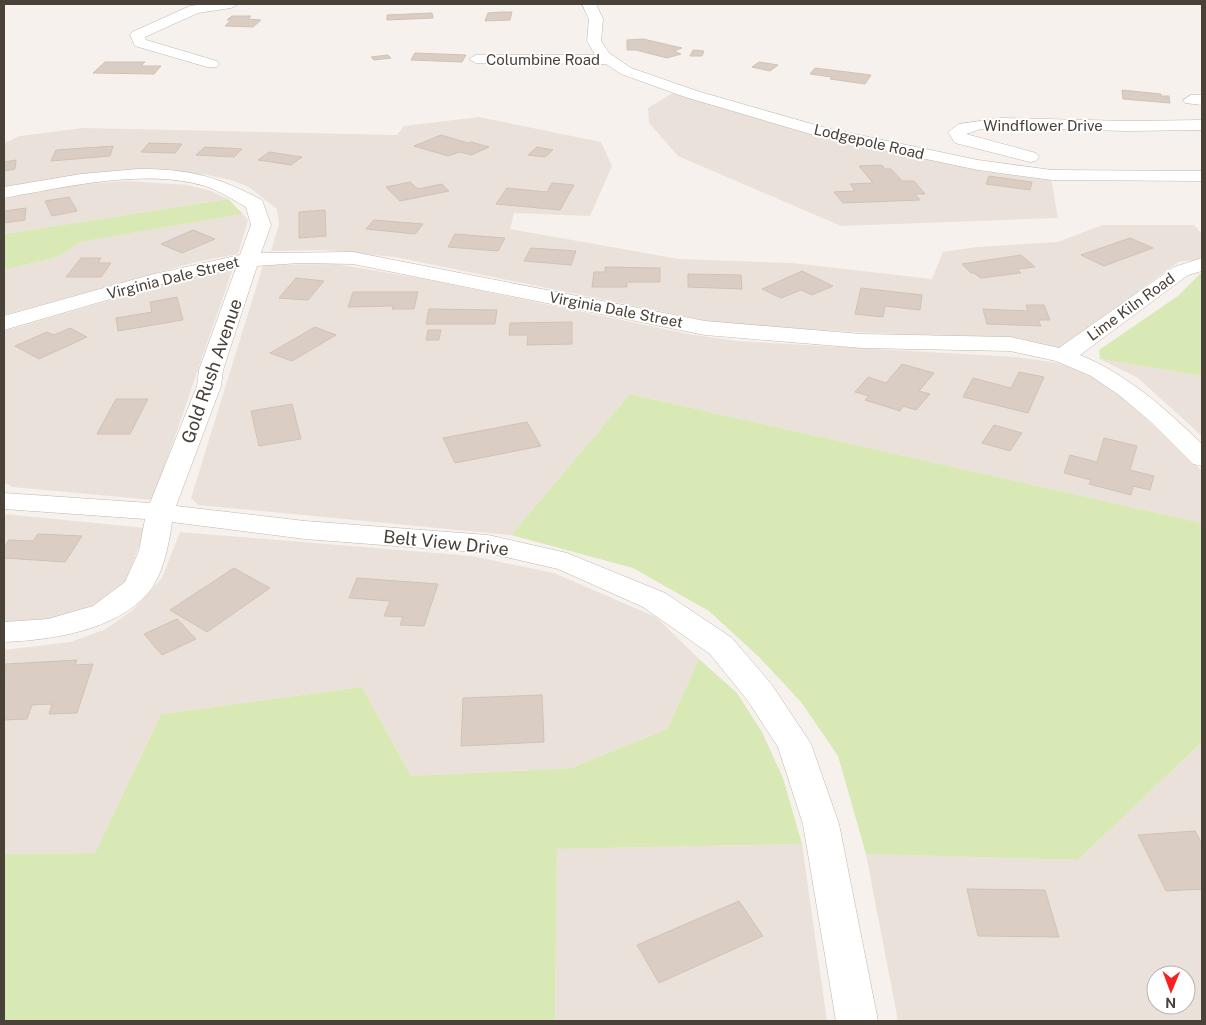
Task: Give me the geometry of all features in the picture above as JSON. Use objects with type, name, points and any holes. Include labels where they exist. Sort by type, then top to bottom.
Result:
[{"type":"street","points":[[212,64],[140,43],[137,35],[196,9],[231,4]]},
{"type":"street","name":"Lodgepole Road","points":[[590,4],[596,19],[594,41],[603,56],[626,70],[691,94],[823,132],[899,150],[978,165],[1052,175],[1202,176]]},
{"type":"street","name":"Columbine Road","points":[[476,60],[609,60]]},
{"type":"street","name":"Windflower Drive","points":[[1137,175],[1082,168],[1030,157],[961,139],[956,132],[968,126],[1002,124],[1101,126],[1202,125]]},
{"type":"street","name":"Gold Rush Avenue","points":[[4,192],[84,179],[139,175],[182,176],[213,183],[255,204],[261,225],[211,370],[209,386],[160,512],[153,551],[137,587],[104,613],[48,628],[4,632]]},
{"type":"street","name":"Virginia Dale Street","points":[[4,323],[209,267],[249,260],[311,256],[353,258],[705,328],[862,341],[1010,344],[1063,356],[1098,371],[1126,390],[1161,418],[1202,458]]},
{"type":"street","name":"Lime Kiln Road","points":[[1063,356],[1181,271],[1202,264]]},
{"type":"street","name":"Belt View Drive","points":[[4,501],[160,512],[305,530],[488,544],[567,562],[654,600],[721,646],[760,693],[794,744],[821,824],[857,1021]]},
{"type":"shaded area","points":[[676,91],[842,139],[1051,178],[1058,218],[841,226],[678,156],[649,123],[648,108]]},
{"type":"shaded area","points":[[479,117],[601,142],[612,166],[590,216],[514,213],[510,229],[679,259],[792,263],[932,279],[943,252],[976,247],[1058,242],[1102,225],[1194,225],[1202,234],[1202,259],[1178,262],[1061,348],[1013,340],[781,328],[713,322],[395,257],[323,250],[271,251],[279,224],[277,209],[249,187],[231,180],[203,174],[128,170],[90,173],[4,188],[4,143],[20,136],[83,128],[397,135],[404,126]]},
{"type":"shaded area","points":[[126,181],[188,185],[211,191],[228,199],[4,234],[4,199],[75,185]]},
{"type":"shaded area","points":[[243,214],[248,220],[238,254],[196,262],[4,315],[4,270],[57,257],[79,242]]},
{"type":"shaded area","points":[[336,264],[430,280],[688,334],[737,341],[1016,357],[1058,363],[1096,376],[1123,397],[1202,471],[1202,523],[630,394],[511,535],[198,505],[191,498],[263,265]]},
{"type":"shaded area","points":[[233,268],[153,500],[12,487],[4,482],[4,331],[180,280]]},
{"type":"shaded area","points":[[1100,359],[1202,376],[1202,436],[1138,378]]},
{"type":"shaded area","points":[[4,514],[146,528],[124,586],[89,613],[51,623],[4,626]]},
{"type":"shaded area","points":[[180,532],[472,556],[554,573],[656,617],[699,659],[667,729],[571,768],[411,776],[362,687],[161,714],[95,853],[4,854],[4,650],[70,642],[104,630],[133,610],[162,578]]},
{"type":"shaded area","points":[[1202,742],[1202,1021],[898,1021],[866,854],[1078,860]]},
{"type":"shaded area","points":[[802,844],[827,1021],[555,1021],[557,849]]},
{"type":"green space","points":[[228,199],[243,214],[80,242],[57,257],[4,270],[4,234]]},
{"type":"green space","points":[[1202,272],[1202,376],[1100,359],[1099,350],[1178,296]]},
{"type":"green space","points":[[630,394],[1202,523],[1202,742],[1078,860],[866,854],[838,756],[801,702],[759,657],[709,611],[633,568],[511,535]]},
{"type":"green space","points":[[699,659],[737,693],[762,732],[783,778],[802,844],[557,849],[555,1021],[4,1021],[4,854],[95,853],[161,714],[362,687],[411,776],[571,768],[667,729]]},
{"type":"building","points":[[512,12],[510,20],[485,21],[488,13]]},
{"type":"building","points":[[432,13],[433,18],[387,20],[387,15]]},
{"type":"building","points":[[232,16],[251,16],[248,19],[261,20],[253,27],[225,26],[231,20],[227,20]]},
{"type":"building","points":[[643,39],[682,48],[674,51],[681,54],[667,58],[636,50],[627,50],[627,40]]},
{"type":"building","points":[[693,50],[704,51],[702,56],[690,56]]},
{"type":"building","points":[[415,53],[466,55],[462,62],[411,60]]},
{"type":"building","points":[[388,55],[391,58],[374,60],[371,57]]},
{"type":"building","points":[[105,62],[145,62],[141,66],[161,66],[154,74],[93,73]]},
{"type":"building","points":[[759,62],[778,65],[770,71],[752,67]]},
{"type":"building","points":[[815,68],[871,75],[865,84],[810,74]]},
{"type":"building","points":[[1122,90],[1169,96],[1170,103],[1123,99]]},
{"type":"building","points":[[441,135],[489,147],[471,155],[460,152],[448,156],[414,146]]},
{"type":"building","points":[[149,143],[182,144],[175,153],[141,152]]},
{"type":"building","points":[[113,146],[110,156],[51,161],[56,150]]},
{"type":"building","points":[[205,147],[242,149],[234,157],[196,155]]},
{"type":"building","points":[[537,147],[553,150],[545,157],[528,155]]},
{"type":"building","points":[[269,152],[302,157],[291,165],[258,160]]},
{"type":"building","points":[[16,160],[15,169],[4,171],[4,162]]},
{"type":"building","points":[[882,165],[885,169],[891,169],[902,181],[914,181],[925,194],[915,194],[920,200],[843,203],[834,192],[855,191],[850,184],[873,183],[859,166]]},
{"type":"building","points":[[989,176],[1032,182],[1030,190],[986,184]]},
{"type":"building","points":[[410,182],[418,189],[442,184],[449,191],[400,201],[386,187]]},
{"type":"building","points":[[552,183],[574,185],[560,210],[496,204],[507,188],[547,192]]},
{"type":"building","points":[[69,197],[77,211],[52,216],[45,201]]},
{"type":"building","points":[[26,208],[25,220],[4,223],[4,211]]},
{"type":"building","points":[[325,210],[326,236],[299,238],[299,212]]},
{"type":"building","points":[[374,220],[423,224],[415,234],[366,229]]},
{"type":"building","points":[[193,230],[215,239],[182,253],[161,244]]},
{"type":"building","points":[[455,234],[505,238],[498,251],[448,247]]},
{"type":"building","points":[[1130,238],[1153,248],[1104,266],[1081,255]]},
{"type":"building","points":[[531,248],[576,251],[571,265],[524,261]]},
{"type":"building","points":[[1021,255],[1035,267],[1017,269],[1021,273],[981,278],[971,273],[962,264]]},
{"type":"building","points":[[81,258],[101,258],[98,263],[111,263],[101,277],[66,277]]},
{"type":"building","points":[[605,267],[660,268],[660,282],[627,282],[627,287],[592,287],[594,272],[605,272]]},
{"type":"building","points":[[802,271],[833,286],[812,295],[801,290],[781,298],[762,289]]},
{"type":"building","points":[[688,274],[741,275],[742,289],[688,287]]},
{"type":"building","points":[[296,278],[324,281],[308,300],[279,298]]},
{"type":"building","points":[[861,288],[922,295],[920,310],[885,306],[883,317],[855,314]]},
{"type":"building","points":[[353,292],[418,292],[414,309],[392,309],[393,306],[348,307]]},
{"type":"building","points":[[177,297],[183,320],[118,331],[116,318],[152,312],[150,302]]},
{"type":"building","points":[[1026,305],[1044,305],[1050,320],[1038,320],[1041,326],[987,324],[983,309],[1028,311]]},
{"type":"building","points":[[429,309],[497,310],[495,324],[426,324]]},
{"type":"building","points":[[572,322],[572,344],[527,345],[528,335],[509,335],[510,323]]},
{"type":"building","points":[[315,327],[336,335],[292,361],[270,353]]},
{"type":"building","points":[[70,328],[87,337],[39,359],[15,346],[47,332],[54,335]]},
{"type":"building","points":[[428,330],[441,330],[439,340],[426,340]]},
{"type":"building","points":[[902,364],[934,373],[919,391],[930,394],[916,410],[903,406],[900,411],[865,400],[869,396],[855,392],[868,377],[886,383]]},
{"type":"building","points":[[1019,372],[1044,377],[1028,413],[963,397],[973,378],[1011,388]]},
{"type":"building","points":[[116,399],[148,399],[130,434],[97,434]]},
{"type":"building","points":[[292,404],[301,439],[259,446],[251,411]]},
{"type":"building","points":[[527,422],[541,446],[455,463],[443,438]]},
{"type":"building","points":[[994,425],[1022,433],[1010,451],[982,443]]},
{"type":"building","points":[[1104,438],[1137,446],[1130,470],[1154,476],[1150,490],[1133,486],[1131,495],[1089,484],[1091,480],[1064,473],[1070,455],[1097,462]]},
{"type":"building","points":[[38,534],[82,536],[65,562],[4,558],[4,547],[9,540],[33,541]]},
{"type":"building","points":[[234,568],[270,588],[207,632],[170,610]]},
{"type":"building","points":[[357,578],[438,584],[424,626],[400,625],[403,617],[384,616],[390,601],[349,598]]},
{"type":"building","points":[[177,619],[196,639],[162,655],[144,634]]},
{"type":"building","points":[[77,660],[75,665],[93,664],[77,713],[49,714],[52,704],[32,705],[27,719],[4,720],[5,664]]},
{"type":"building","points":[[542,695],[544,742],[461,746],[463,698]]},
{"type":"building","points":[[1195,831],[1202,844],[1202,889],[1166,891],[1138,835]]},
{"type":"building","points":[[967,889],[1045,890],[1059,937],[978,936]]},
{"type":"building","points":[[739,901],[763,936],[659,983],[637,945]]}]
